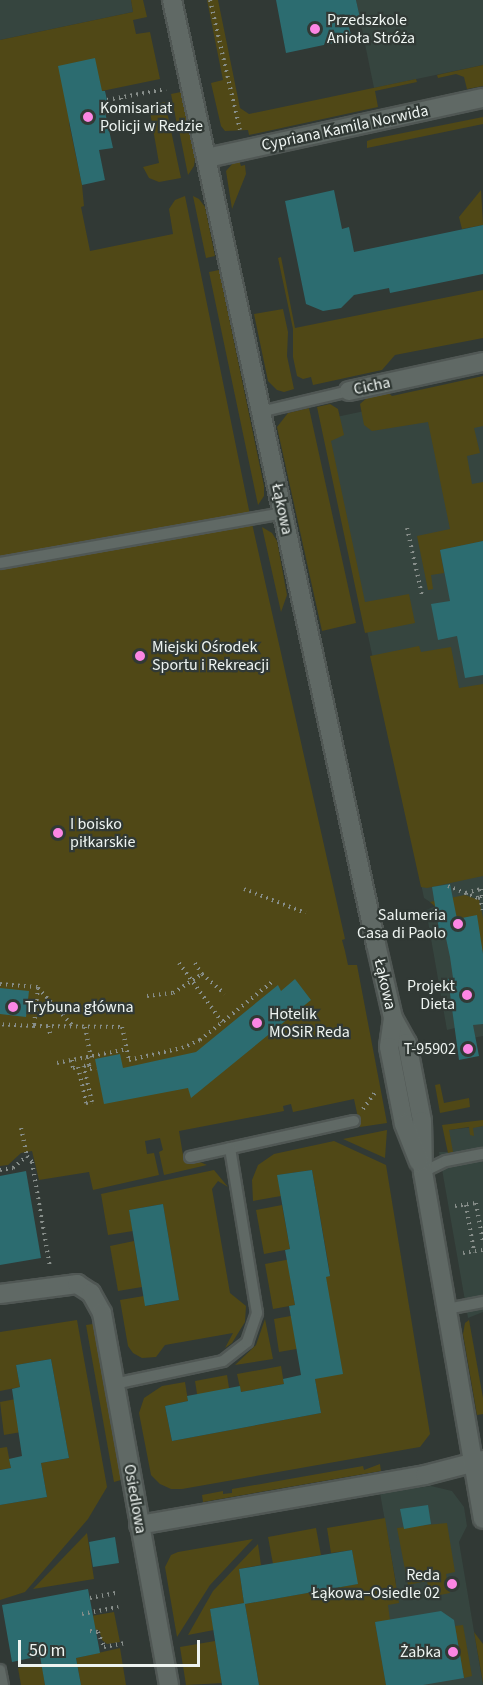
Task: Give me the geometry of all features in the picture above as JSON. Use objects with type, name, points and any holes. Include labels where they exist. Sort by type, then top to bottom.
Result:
[{"type":"street","name":"Łąkowa","points":[[172,0],[393,1018],[389,1047],[404,1124],[423,1172],[447,1309],[478,1461],[483,1519]]},
{"type":"street","name":"Cypriana Kamila Norwida","points":[[207,158],[483,98]]},
{"type":"street","name":"Cicha","points":[[349,391],[483,362]]},
{"type":"street","name":"Osiedlowa","points":[[54,1286],[77,1284],[91,1293],[102,1313],[169,1685]]},
{"type":"street","points":[[0,1294],[54,1286]]},
{"type":"street","points":[[140,1525],[425,1475],[478,1461]]},
{"type":"lane","name":"Cicha","points":[[260,412],[349,391]]},
{"type":"lane","points":[[0,563],[283,513]]},
{"type":"lane","points":[[190,1157],[354,1121]]},
{"type":"lane","points":[[114,1383],[223,1361],[247,1342],[257,1313],[230,1148]]},
{"type":"lane","points":[[423,1172],[446,1161],[483,1154]]},
{"type":"lane","points":[[447,1309],[483,1302]]},
{"type":"lane","points":[[0,1670],[3,1685]]},
{"type":"path","points":[[210,0],[241,134]]},
{"type":"path","points":[[107,100],[166,89]]},
{"type":"path","points":[[121,98],[124,113]]},
{"type":"path","points":[[407,528],[422,595]]},
{"type":"path","points":[[448,886],[482,897]]},
{"type":"path","points":[[244,889],[306,913]]},
{"type":"path","points":[[465,893],[482,889],[483,911]]},
{"type":"path","points":[[179,963],[222,1022]]},
{"type":"path","points":[[195,963],[202,974],[225,994]]},
{"type":"path","points":[[147,996],[166,996],[202,974]]},
{"type":"path","points":[[0,1024],[122,1027],[129,1060],[182,1048],[200,1040],[273,981]]},
{"type":"path","points":[[0,984],[38,987],[73,1026]]},
{"type":"path","points":[[34,1026],[38,987]]},
{"type":"path","points":[[48,1026],[51,1037]]},
{"type":"path","points":[[85,1027],[90,1069],[96,1068]]},
{"type":"path","points":[[57,1063],[127,1049]]},
{"type":"path","points":[[72,1060],[73,1068],[78,1067],[86,1103],[92,1102],[84,1066],[89,1065]]},
{"type":"path","points":[[354,1121],[382,1082]]},
{"type":"path","points":[[21,1128],[27,1156],[32,1162],[54,1286]]},
{"type":"path","points":[[0,1170],[13,1168],[27,1156]]},
{"type":"path","points":[[455,1206],[476,1203],[483,1242]]},
{"type":"path","points":[[466,1205],[474,1252]]},
{"type":"path","points":[[470,1227],[481,1225]]},
{"type":"path","points":[[463,1253],[483,1250]]},
{"type":"path","points":[[90,1598],[116,1593]]},
{"type":"path","points":[[82,1614],[118,1607]]},
{"type":"path","points":[[90,1631],[98,1632],[104,1647],[124,1643]]},
{"type":"shaded area","points":[[0,0],[131,0],[133,12],[0,40]]},
{"type":"shaded area","name":"Miejski Ośrodek Sportu i Rekreacji","points":[[131,0],[143,0],[147,17],[133,20],[136,34],[150,32],[160,79],[102,91],[69,123],[82,185],[84,206],[81,207],[90,251],[173,234],[169,209],[175,200],[185,196],[249,510],[345,939],[342,940],[348,965],[357,965],[387,1123],[360,1127],[354,1099],[293,1112],[291,1104],[283,1106],[284,1111],[179,1131],[183,1155],[207,1165],[164,1175],[159,1152],[163,1150],[160,1138],[145,1141],[147,1154],[154,1153],[159,1175],[93,1190],[89,1172],[39,1180],[32,1151],[21,1153],[8,1165],[0,1166],[0,40],[133,12]]},
{"type":"shaded area","points":[[207,0],[218,0],[240,108],[249,114],[416,79],[417,82],[375,91],[378,107],[249,135],[248,130],[225,131],[221,126],[211,83],[223,80]]},
{"type":"shaded area","points":[[356,0],[483,0],[483,65],[374,88]]},
{"type":"shaded area","points":[[483,65],[483,86],[467,89],[464,77],[456,74],[438,78],[437,75]]},
{"type":"shaded area","points":[[181,92],[195,158],[194,166],[188,175],[179,130],[181,129],[180,125],[177,125],[171,94]]},
{"type":"shaded area","points":[[165,102],[181,178],[159,182],[149,178],[143,167],[159,163],[149,106]]},
{"type":"shaded area","points":[[483,117],[483,124],[367,148],[367,141],[373,139]]},
{"type":"shaded area","points":[[239,160],[241,166],[245,165],[246,174],[232,209],[226,171]]},
{"type":"shaded area","points":[[481,190],[483,225],[462,229],[459,217]]},
{"type":"shaded area","points":[[193,196],[199,199],[205,207],[215,256],[206,258]]},
{"type":"shaded area","points":[[281,257],[295,328],[483,290],[483,338],[395,355],[382,370],[313,385],[311,377],[303,379],[297,376],[293,357],[293,329],[278,258]]},
{"type":"shaded area","points":[[219,270],[264,486],[264,496],[258,505],[209,272]]},
{"type":"shaded area","points":[[283,309],[288,332],[287,356],[294,389],[284,392],[277,390],[268,381],[254,314]]},
{"type":"shaded area","points":[[483,376],[483,426],[474,428],[480,453],[467,456],[472,484],[483,482],[483,541],[440,550],[444,573],[431,575],[433,589],[428,590],[417,536],[450,529],[428,422],[372,431],[364,425],[360,404],[369,396],[387,392],[392,396]]},
{"type":"shaded area","points":[[483,386],[483,1036],[457,1041],[455,1028],[447,1030],[426,910],[436,906],[424,898],[322,420]]},
{"type":"shaded area","points":[[330,404],[338,409],[344,435],[331,441],[365,602],[409,594],[415,623],[365,633],[317,407]]},
{"type":"shaded area","points":[[309,408],[356,623],[322,631],[277,427],[288,413]]},
{"type":"shaded area","points":[[262,527],[272,533],[277,541],[287,595],[281,612]]},
{"type":"shaded area","points":[[419,646],[421,652],[451,647],[459,688],[483,684],[483,876],[427,888],[421,887],[370,656]]},
{"type":"shaded area","points":[[465,895],[479,900],[483,918],[483,954],[476,916],[450,920],[430,902]]},
{"type":"shaded area","points":[[440,1084],[444,1103],[469,1098],[470,1107],[440,1113],[435,1085]]},
{"type":"shaded area","points":[[483,1120],[483,1126],[473,1128],[474,1136],[470,1135],[469,1127],[449,1130],[453,1152],[448,1153],[442,1125]]},
{"type":"shaded area","points":[[483,1126],[483,1312],[468,1318],[439,1152],[452,1152],[448,1130]]},
{"type":"shaded area","points":[[387,1130],[385,1158],[343,1139]]},
{"type":"shaded area","points":[[334,1141],[386,1165],[430,1434],[420,1447],[182,1489],[171,1489],[160,1484],[151,1475],[139,1413],[144,1398],[162,1386],[185,1382],[188,1401],[165,1406],[172,1441],[321,1413],[315,1379],[326,1277],[330,1274],[312,1170],[278,1175],[281,1196],[253,1201],[252,1180],[258,1165],[274,1154]]},
{"type":"shaded area","points":[[214,1170],[228,1187],[218,1181],[212,1189],[230,1293],[246,1306],[245,1322],[232,1343],[225,1348],[233,1333],[165,1345],[156,1357],[142,1358],[133,1353],[128,1346],[120,1300],[144,1296],[146,1306],[179,1300],[163,1204],[129,1210],[133,1231],[108,1235],[101,1194]]},
{"type":"shaded area","points":[[282,1205],[290,1249],[264,1254],[256,1210]]},
{"type":"shaded area","points":[[134,1241],[142,1287],[118,1291],[110,1246]]},
{"type":"shaded area","points":[[291,1259],[291,1283],[295,1305],[273,1309],[265,1264]]},
{"type":"shaded area","points":[[296,1315],[302,1348],[279,1352],[274,1319]]},
{"type":"shaded area","points":[[265,1319],[273,1359],[235,1365],[256,1345]]},
{"type":"shaded area","points":[[77,1320],[107,1487],[88,1519],[25,1592],[0,1600],[0,1505],[47,1497],[41,1463],[69,1458],[51,1359],[16,1365],[20,1387],[0,1391],[0,1332]]},
{"type":"shaded area","points":[[469,1320],[483,1398],[483,1414],[477,1415],[463,1334],[465,1323]]},
{"type":"shaded area","points":[[93,1324],[121,1480],[114,1482],[86,1325]]},
{"type":"shaded area","points":[[281,1366],[284,1384],[241,1392],[237,1374]]},
{"type":"shaded area","points":[[227,1375],[230,1394],[198,1400],[195,1381]]},
{"type":"shaded area","points":[[21,1398],[27,1431],[4,1435],[0,1402]]},
{"type":"shaded area","points":[[7,1447],[11,1468],[0,1470],[0,1448]]},
{"type":"shaded area","points":[[380,1464],[381,1471],[203,1502],[202,1495],[223,1491],[223,1494],[232,1493],[232,1489],[363,1466],[364,1470]]},
{"type":"shaded area","points":[[431,1486],[452,1491],[464,1507],[467,1526],[459,1542],[483,1685],[370,1685],[358,1611],[388,1605],[396,1583],[380,1493]]},
{"type":"shaded area","points":[[385,1518],[399,1603],[388,1605],[390,1620],[375,1622],[386,1685],[259,1685],[245,1604],[357,1584],[352,1550],[331,1553],[327,1528]]},
{"type":"shaded area","points":[[447,1523],[455,1572],[446,1574],[450,1593],[430,1597],[427,1581],[408,1585],[397,1528]]},
{"type":"shaded area","points":[[316,1528],[321,1555],[273,1564],[268,1537]]},
{"type":"shaded area","points":[[87,1533],[94,1579],[33,1589]]},
{"type":"shaded area","points":[[253,1539],[210,1585],[177,1637],[165,1567],[171,1555]]},
{"type":"shaded area","points":[[258,1544],[261,1565],[239,1569],[244,1603],[210,1609],[214,1630],[188,1635],[213,1591]]},
{"type":"shaded area","points":[[114,1612],[120,1642],[107,1644],[102,1640],[99,1630],[93,1629],[91,1616]]},
{"type":"shaded area","points":[[463,1625],[472,1676],[464,1678],[455,1626]]},
{"type":"shaded area","points":[[474,1632],[483,1644],[483,1683]]},
{"type":"shaded area","points":[[215,1641],[222,1683],[186,1685],[180,1647]]},
{"type":"shaded area","points":[[120,1648],[126,1685],[81,1685],[76,1658]]},
{"type":"shaded area","points":[[42,1664],[45,1685],[21,1685],[18,1668]]},
{"type":"building","name":"Przedszkole Anioła Stróża","points":[[276,0],[356,0],[360,18],[347,19],[352,39],[286,53]]},
{"type":"building","name":"Komisariat Policji w Redzie","points":[[95,58],[102,91],[105,91],[107,100],[109,111],[105,112],[113,148],[99,150],[105,180],[82,185],[58,66]]},
{"type":"building","points":[[334,190],[342,229],[349,227],[354,252],[483,225],[483,274],[390,293],[389,288],[354,295],[341,308],[323,311],[306,304],[285,201]]},
{"type":"building","points":[[483,541],[483,675],[465,678],[457,636],[438,640],[431,604],[450,601],[440,550]]},
{"type":"building","points":[[450,884],[457,919],[477,915],[483,954],[483,1024],[473,1025],[479,1056],[459,1060],[448,979],[453,978],[450,957],[444,929],[439,930],[432,887]]},
{"type":"building","name":"Hotelik MOSiR Reda","points":[[295,979],[311,1000],[191,1098],[188,1088],[104,1104],[95,1059],[120,1054],[123,1068],[196,1052],[278,985],[281,991]]},
{"type":"building","name":"Trybuna główna","points":[[0,988],[29,991],[26,1017],[0,1014]]},
{"type":"building","points":[[312,1170],[330,1276],[326,1277],[343,1374],[315,1379],[321,1413],[172,1441],[165,1406],[188,1401],[187,1396],[240,1386],[241,1392],[284,1384],[283,1379],[301,1375],[289,1306],[295,1305],[285,1250],[290,1249],[277,1175]]},
{"type":"building","points":[[26,1171],[41,1258],[0,1265],[0,1176]]},
{"type":"building","points":[[163,1204],[179,1300],[145,1306],[129,1210]]},
{"type":"building","points":[[51,1359],[69,1458],[41,1463],[47,1497],[0,1505],[0,1470],[11,1468],[9,1459],[22,1456],[12,1389],[20,1387],[16,1365]]},
{"type":"building","points":[[428,1505],[431,1524],[404,1529],[400,1509]]},
{"type":"building","points":[[115,1537],[119,1563],[93,1567],[89,1542]]},
{"type":"building","points":[[352,1550],[358,1584],[245,1604],[259,1685],[222,1685],[210,1609],[244,1603],[239,1569]]},
{"type":"building","points":[[88,1589],[100,1653],[76,1658],[81,1685],[45,1685],[40,1656],[12,1662],[2,1605]]},
{"type":"building","points":[[441,1611],[454,1620],[464,1678],[423,1685],[386,1685],[375,1622]]},
{"type":"place","name":"Przedszkole Anioła Stróża","points":[[315,29]]},
{"type":"place","name":"Komisariat Policji w Redzie","points":[[88,117]]},
{"type":"place","name":"Miejski Ośrodek Sportu i Rekreacji","points":[[140,656]]},
{"type":"place","name":"I boisko piłkarskie","points":[[58,833]]},
{"type":"place","name":"Salumeria Casa di Paolo","points":[[458,924]]},
{"type":"place","name":"Projekt Dieta","points":[[467,995]]},
{"type":"place","name":"Trybuna główna","points":[[13,1007]]},
{"type":"place","name":"Hotelik MOSiR Reda","points":[[257,1023]]},
{"type":"place","name":"T-95902","points":[[468,1049]]},
{"type":"place","name":"Reda Łąkowa–Osiedle 02","points":[[452,1584]]},
{"type":"place","name":"Żabka","points":[[453,1652]]}]
